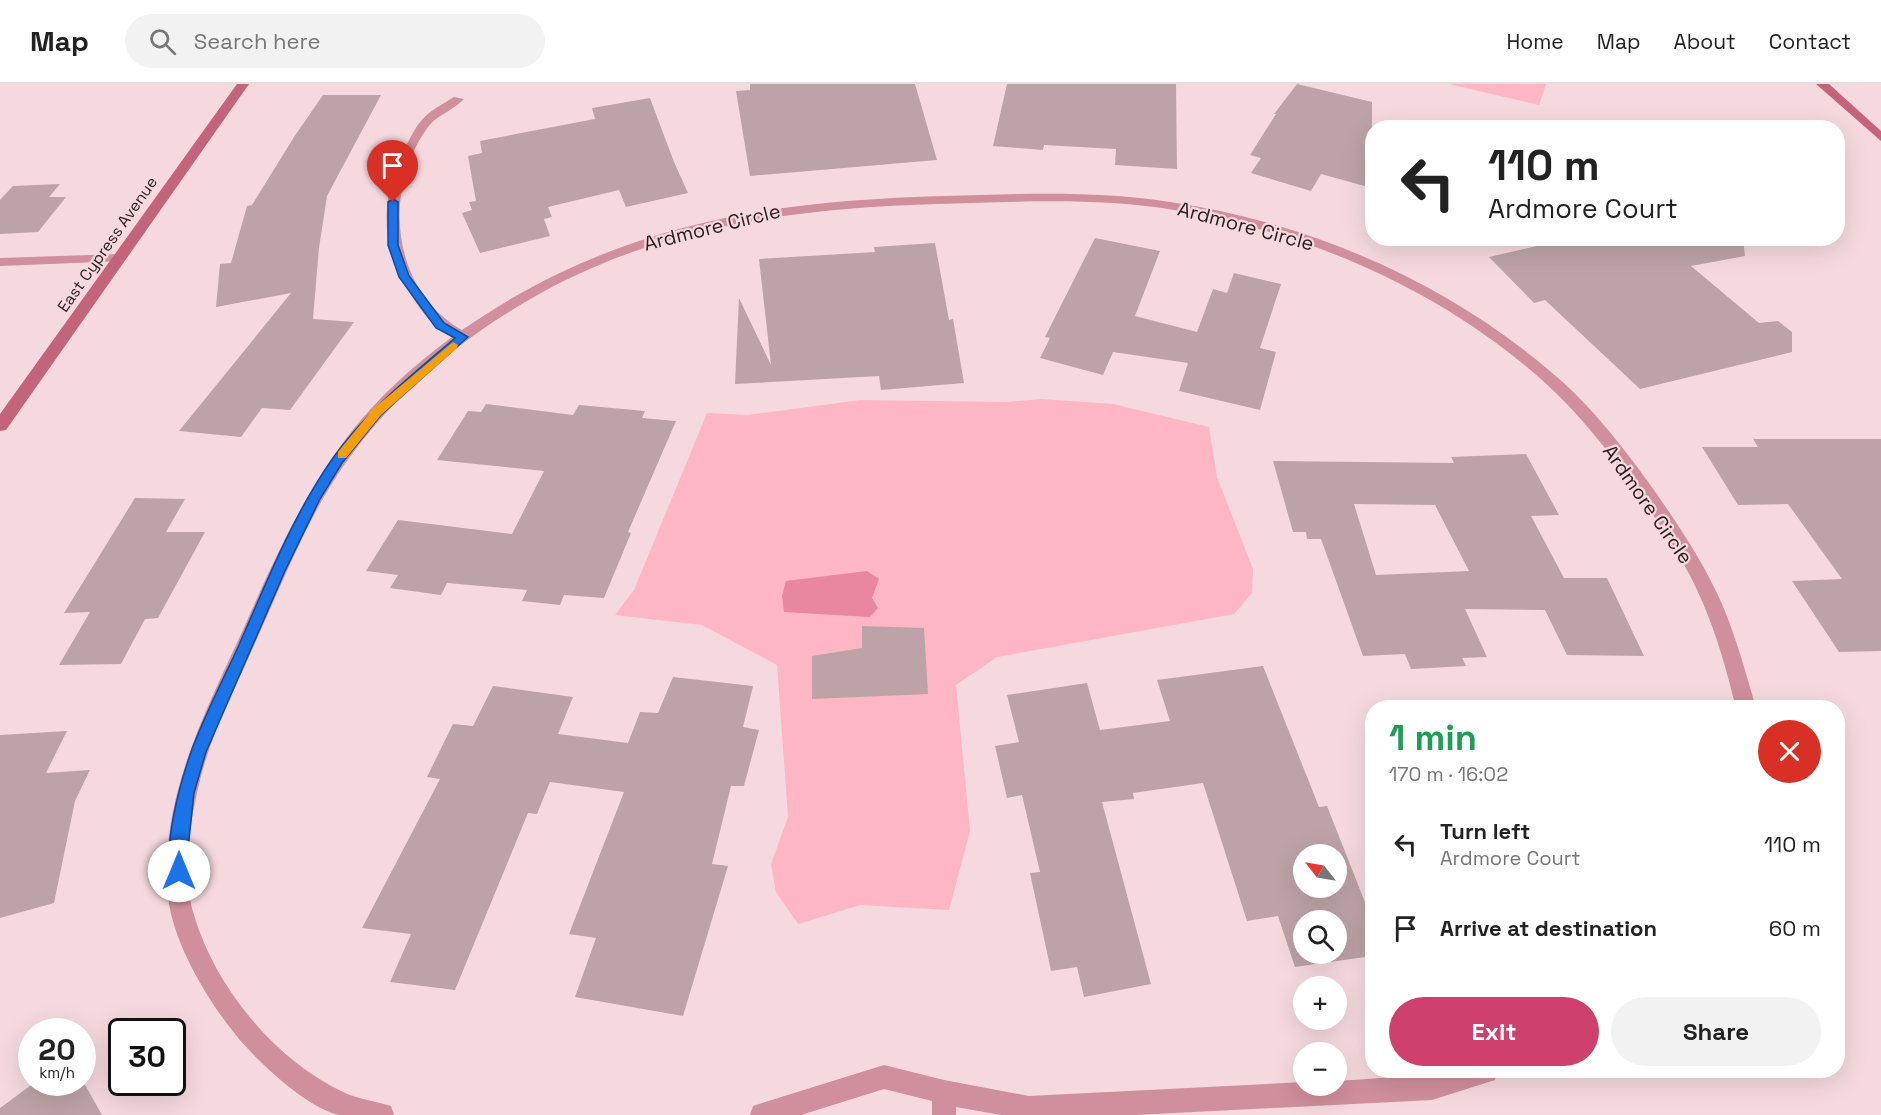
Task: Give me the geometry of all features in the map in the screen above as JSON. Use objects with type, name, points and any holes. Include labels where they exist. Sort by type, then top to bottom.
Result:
[{"type":"main road","name":"East Cypress Avenue","points":[[0,426],[243,84]]},
{"type":"main road","points":[[1822,84],[1881,138]]},
{"type":"street","points":[[458,99],[425,123],[404,160],[394,188],[392,216],[393,245],[404,277],[440,325],[463,337]]},
{"type":"street","name":"Ardmore Circle","points":[[382,1115],[338,1103],[287,1071],[232,1014],[202,963],[181,912],[178,850],[186,793],[199,752],[278,571],[314,498],[338,460],[377,412],[463,337],[536,290],[592,263],[676,232],[781,209],[881,201],[1087,197],[1170,205],[1258,225],[1367,264],[1432,297],[1474,323],[1550,379],[1623,464],[1679,544],[1711,600],[1743,700]]},
{"type":"street","points":[[0,262],[119,258]]},
{"type":"street","points":[[762,1115],[820,1106],[884,1077],[944,1104],[1029,1108],[1432,1088],[1464,1078]]},
{"type":"shaded area","points":[[1449,84],[1546,84],[1539,105]]},
{"type":"shaded area","points":[[1042,399],[1113,404],[1209,427],[1217,477],[1253,569],[1252,593],[1234,614],[997,657],[956,685],[970,831],[949,910],[860,905],[798,924],[776,892],[771,864],[788,817],[777,665],[702,625],[615,615],[634,590],[707,413],[748,415],[860,400],[1007,402]]},
{"type":"shaded area","points":[[867,571],[879,579],[872,598],[878,608],[870,617],[784,612],[782,596],[786,581]]},
{"type":"building","points":[[750,84],[915,84],[937,160],[750,176],[736,91],[750,90]]},
{"type":"building","points":[[1007,84],[1176,84],[1177,169],[1115,165],[1116,149],[1044,145],[1043,150],[993,146]]},
{"type":"building","points":[[1297,84],[1372,102],[1372,120],[1365,120],[1365,186],[1321,174],[1311,191],[1251,173],[1261,158],[1250,155],[1276,114],[1274,114]]},
{"type":"building","points":[[323,95],[381,95],[327,196],[319,248],[313,319],[354,322],[290,410],[262,408],[241,437],[179,431],[291,293],[216,307],[220,264],[231,263],[247,206],[252,205]]},
{"type":"building","points":[[650,98],[688,193],[626,207],[619,190],[548,207],[552,217],[544,219],[550,236],[480,253],[462,213],[472,210],[469,202],[476,201],[468,156],[482,153],[480,141],[595,119],[592,108]]},
{"type":"building","points":[[60,184],[49,197],[66,197],[38,232],[0,234],[0,200],[13,186]]},
{"type":"building","points":[[1095,238],[1160,251],[1135,316],[1197,332],[1213,289],[1227,293],[1234,273],[1281,284],[1260,348],[1276,352],[1260,410],[1179,391],[1188,363],[1113,352],[1103,375],[1040,358],[1050,338],[1045,337]]},
{"type":"building","points":[[935,243],[949,320],[953,319],[964,383],[881,390],[879,376],[735,384],[739,298],[771,365],[759,259],[875,252],[874,247]]},
{"type":"building","points":[[1536,246],[1744,246],[1745,256],[1691,266],[1759,323],[1778,321],[1792,332],[1792,352],[1640,389],[1545,300],[1534,303],[1489,257]]},
{"type":"building","points":[[486,404],[573,415],[579,405],[645,411],[642,418],[676,421],[628,532],[631,533],[604,598],[564,595],[560,605],[522,601],[527,590],[447,583],[441,595],[390,588],[398,575],[366,571],[398,520],[512,534],[544,471],[437,460],[468,411],[481,412]]},
{"type":"building","points":[[1753,439],[1881,439],[1881,651],[1839,652],[1792,581],[1842,579],[1788,504],[1738,505],[1702,447],[1758,447]]},
{"type":"building","points":[[1526,454],[1559,515],[1531,516],[1564,578],[1607,578],[1644,656],[1567,655],[1545,610],[1465,609],[1487,657],[1462,658],[1466,666],[1411,669],[1405,654],[1363,656],[1321,539],[1307,539],[1306,532],[1293,532],[1273,461],[1454,463],[1451,457]],"holes":[[[1354,504],[1435,505],[1469,571],[1376,575]]]},
{"type":"building","points":[[135,498],[185,499],[166,532],[205,532],[158,618],[145,619],[121,664],[59,665],[90,612],[64,613]]},
{"type":"building","points":[[862,626],[924,628],[928,694],[812,699],[812,656],[862,648]]},
{"type":"building","points":[[1263,666],[1319,807],[1327,806],[1342,844],[1293,844],[1293,898],[1347,898],[1347,857],[1365,902],[1365,957],[1347,960],[1347,910],[1293,910],[1293,961],[1278,916],[1247,921],[1203,783],[1133,793],[1134,799],[1102,802],[1151,984],[1084,997],[1077,967],[1051,971],[1030,873],[1040,872],[1022,795],[1007,798],[995,746],[1019,742],[1007,695],[1087,683],[1100,730],[1170,721],[1157,680]]},
{"type":"building","points":[[673,677],[753,686],[743,727],[759,730],[744,786],[731,786],[712,864],[728,866],[683,1016],[575,997],[596,938],[569,934],[624,792],[550,782],[537,814],[528,813],[455,990],[390,982],[411,934],[362,928],[440,779],[427,777],[453,724],[473,726],[493,686],[573,697],[558,734],[628,743],[640,712],[658,713]]},
{"type":"building","points":[[67,731],[46,773],[90,770],[75,801],[54,903],[0,918],[0,735]]},
{"type":"building","points":[[1294,964],[1316,964],[1295,967]]},
{"type":"building","points":[[18,1095],[91,1096],[102,1115],[0,1115],[0,1108]]},
{"type":"slow traffic","points":[[342,455],[377,412],[415,376],[453,345]]},
{"type":"route","points":[[179,871],[178,850],[186,793],[199,752],[278,571],[314,498],[338,460],[377,412],[415,376],[463,337],[440,325],[404,277],[393,245],[393,202]]}]
